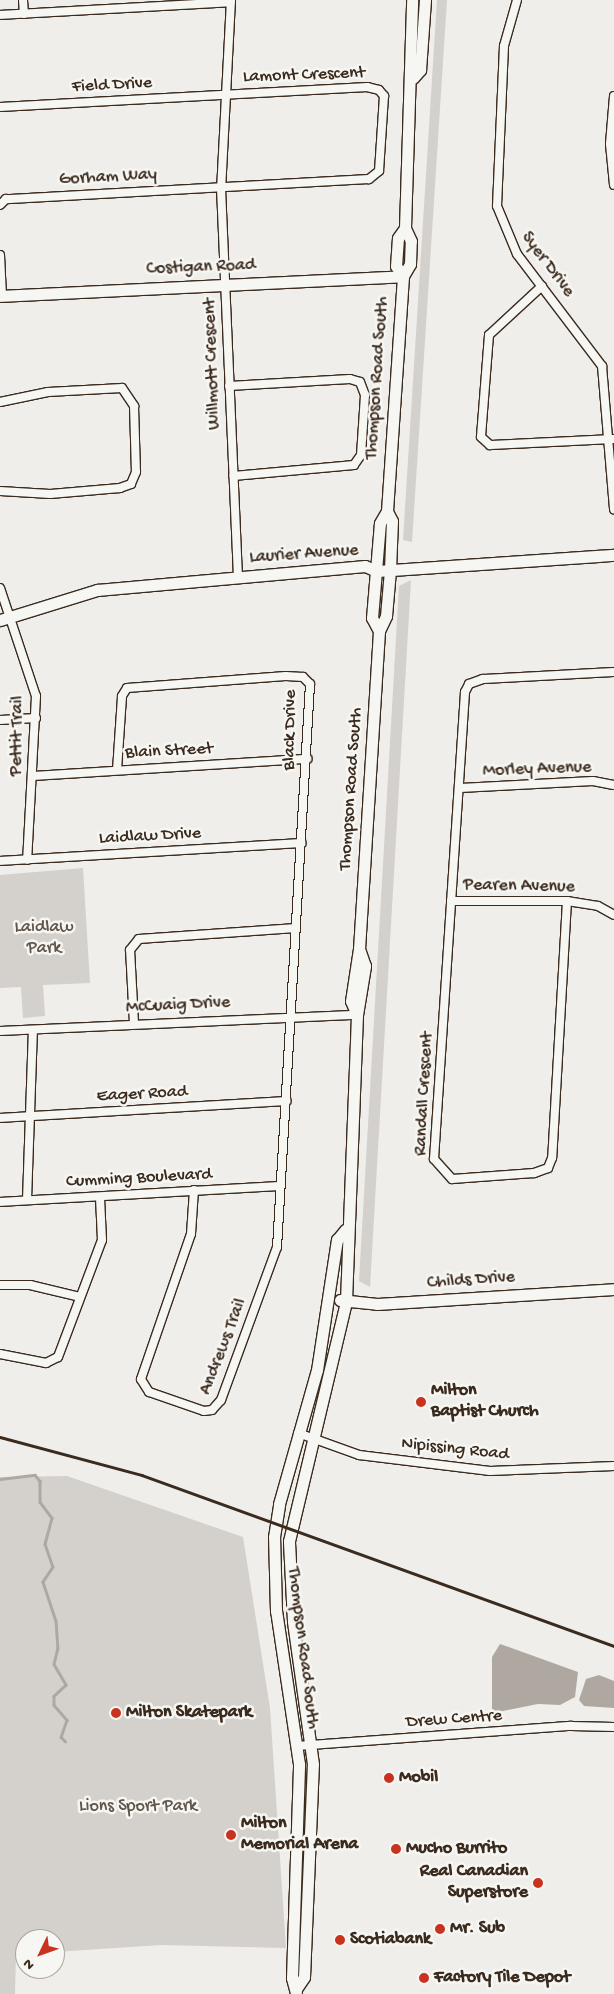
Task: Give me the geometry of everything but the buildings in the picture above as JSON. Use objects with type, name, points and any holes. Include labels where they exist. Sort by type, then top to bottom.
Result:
[{"type":"main road","name":"Thompson Road South","points":[[296,1992],[304,1977],[312,1746],[293,1621],[289,1541],[346,1301],[351,1243],[345,1230],[357,1015],[350,1001],[360,949],[379,631],[386,616],[390,570],[392,521],[388,511],[403,276],[396,266],[398,238],[405,228],[412,78],[408,69],[412,0]]},
{"type":"main road","name":"Thompson Road South","points":[[412,78],[420,70],[425,0]]},
{"type":"main road","name":"Costigan Road","points":[[1,296],[403,276]]},
{"type":"main road","name":"Thompson Road South","points":[[379,631],[372,618],[378,571],[380,523],[388,511]]},
{"type":"main road","name":"Laurier Avenue","points":[[5,618],[97,590],[365,566],[378,571],[614,555]]},
{"type":"main road","name":"Thompson Road South","points":[[296,1992],[292,1978],[300,1818],[297,1746],[274,1562],[278,1504],[317,1370],[331,1298],[337,1240],[345,1230]]},
{"type":"main road","name":"Childs Drive","points":[[331,1298],[377,1304],[614,1289]]},
{"type":"street","points":[[23,0],[24,14]]},
{"type":"street","name":"Syer Drive","points":[[517,0],[504,46],[495,193],[507,238],[602,366],[612,440],[614,509]]},
{"type":"street","points":[[0,15],[231,1]]},
{"type":"street","name":"Willmott Crescent","points":[[231,1],[221,188],[238,577]]},
{"type":"street","name":"Lamont Crescent","points":[[221,188],[373,177],[379,171],[384,96],[373,88],[226,94]]},
{"type":"street","name":"Field Drive","points":[[0,107],[226,94]]},
{"type":"street","points":[[614,96],[610,144],[614,185]]},
{"type":"street","name":"Gorham Way","points":[[0,206],[6,199],[221,188]]},
{"type":"street","points":[[0,255],[1,296]]},
{"type":"street","points":[[542,286],[489,335],[481,437],[490,445],[612,440]]},
{"type":"street","points":[[229,386],[350,379],[360,382],[365,395],[361,456],[354,465],[233,476]]},
{"type":"street","points":[[0,402],[48,392],[122,388],[134,406],[136,472],[131,484],[120,488],[50,494],[0,491]]},
{"type":"street","name":"Pettit Trail","points":[[0,588],[5,618],[33,684],[36,718],[28,860]]},
{"type":"street","name":"Randall Crescent","points":[[567,901],[552,1158],[548,1168],[534,1173],[452,1178],[434,1160],[460,788],[463,702],[469,684],[483,679],[614,672]]},
{"type":"street","name":"Black Drive","points":[[117,770],[122,696],[127,688],[286,676],[302,677],[310,684],[291,1015]]},
{"type":"street","points":[[0,720],[36,718]]},
{"type":"street","name":"Blain Street","points":[[33,776],[307,759]]},
{"type":"street","name":"Morley Avenue","points":[[460,788],[593,782],[614,785]]},
{"type":"street","name":"Laidlaw Drive","points":[[0,861],[301,843]]},
{"type":"street","name":"Pearen Avenue","points":[[451,902],[567,901],[598,906],[614,916]]},
{"type":"street","points":[[134,1023],[130,950],[139,939],[296,928]]},
{"type":"street","name":"McCuaig Drive","points":[[0,1032],[291,1015],[357,1015]]},
{"type":"street","name":"Andrews Trail","points":[[194,1190],[191,1234],[141,1379],[149,1392],[204,1412],[212,1410],[221,1400],[277,1247],[291,1015]]},
{"type":"street","points":[[27,1200],[33,1030]]},
{"type":"street","name":"Eager Road","points":[[0,1118],[286,1101]]},
{"type":"street","name":"Cumming Boulevard","points":[[0,1202],[280,1186]]},
{"type":"street","points":[[0,1354],[46,1363],[55,1361],[102,1240],[100,1197]]},
{"type":"street","points":[[0,1285],[30,1285],[80,1297]]},
{"type":"street","name":"Nipissing Road","points":[[298,1433],[359,1455],[490,1471],[614,1466]]},
{"type":"street","name":"Drew Centre","points":[[297,1746],[563,1727],[614,1727]]},
{"type":"green space","points":[[437,0],[447,0],[412,542],[403,540]]},
{"type":"green space","points":[[411,580],[370,1287],[359,1281],[399,586]]},
{"type":"green space","name":"Laidlaw Park","points":[[83,868],[90,983],[43,985],[45,1016],[23,1018],[21,987],[0,988],[0,875]]},
{"type":"green space","name":"Lions Sport Park","points":[[67,1476],[243,1537],[270,1708],[286,1948],[161,1945],[65,1951],[65,1929],[15,1929],[15,1994],[0,1994],[0,1477]]},
{"type":"shaded area","points":[[500,1644],[578,1672],[575,1697],[560,1705],[538,1704],[498,1712],[492,1709],[492,1657]]},
{"type":"shaded area","points":[[599,1675],[614,1681],[614,1708],[584,1706],[579,1700],[586,1679]]},
{"type":"waterway","points":[[0,1479],[35,1475],[40,1481],[40,1502],[52,1518],[45,1544],[53,1567],[43,1582],[56,1621],[58,1648],[54,1664],[66,1685],[54,1696],[54,1705],[67,1720],[61,1737],[65,1741]]},
{"type":"railway","points":[[0,1437],[142,1475],[614,1646]]},
{"type":"place","name":"Milton Baptist Church","points":[[421,1402]]},
{"type":"place","name":"Milton Skatepark","points":[[116,1713]]},
{"type":"place","name":"Mobil","points":[[389,1778]]},
{"type":"place","name":"Milton Memorial Arena","points":[[231,1835]]},
{"type":"place","name":"Mucho Burrito","points":[[396,1849]]},
{"type":"place","name":"Real Canadian Superstore","points":[[538,1883]]},
{"type":"place","name":"Mr. Sub","points":[[440,1929]]},
{"type":"place","name":"Scotiabank","points":[[340,1940]]},
{"type":"place","name":"Factory Tile Depot","points":[[424,1978]]}]
